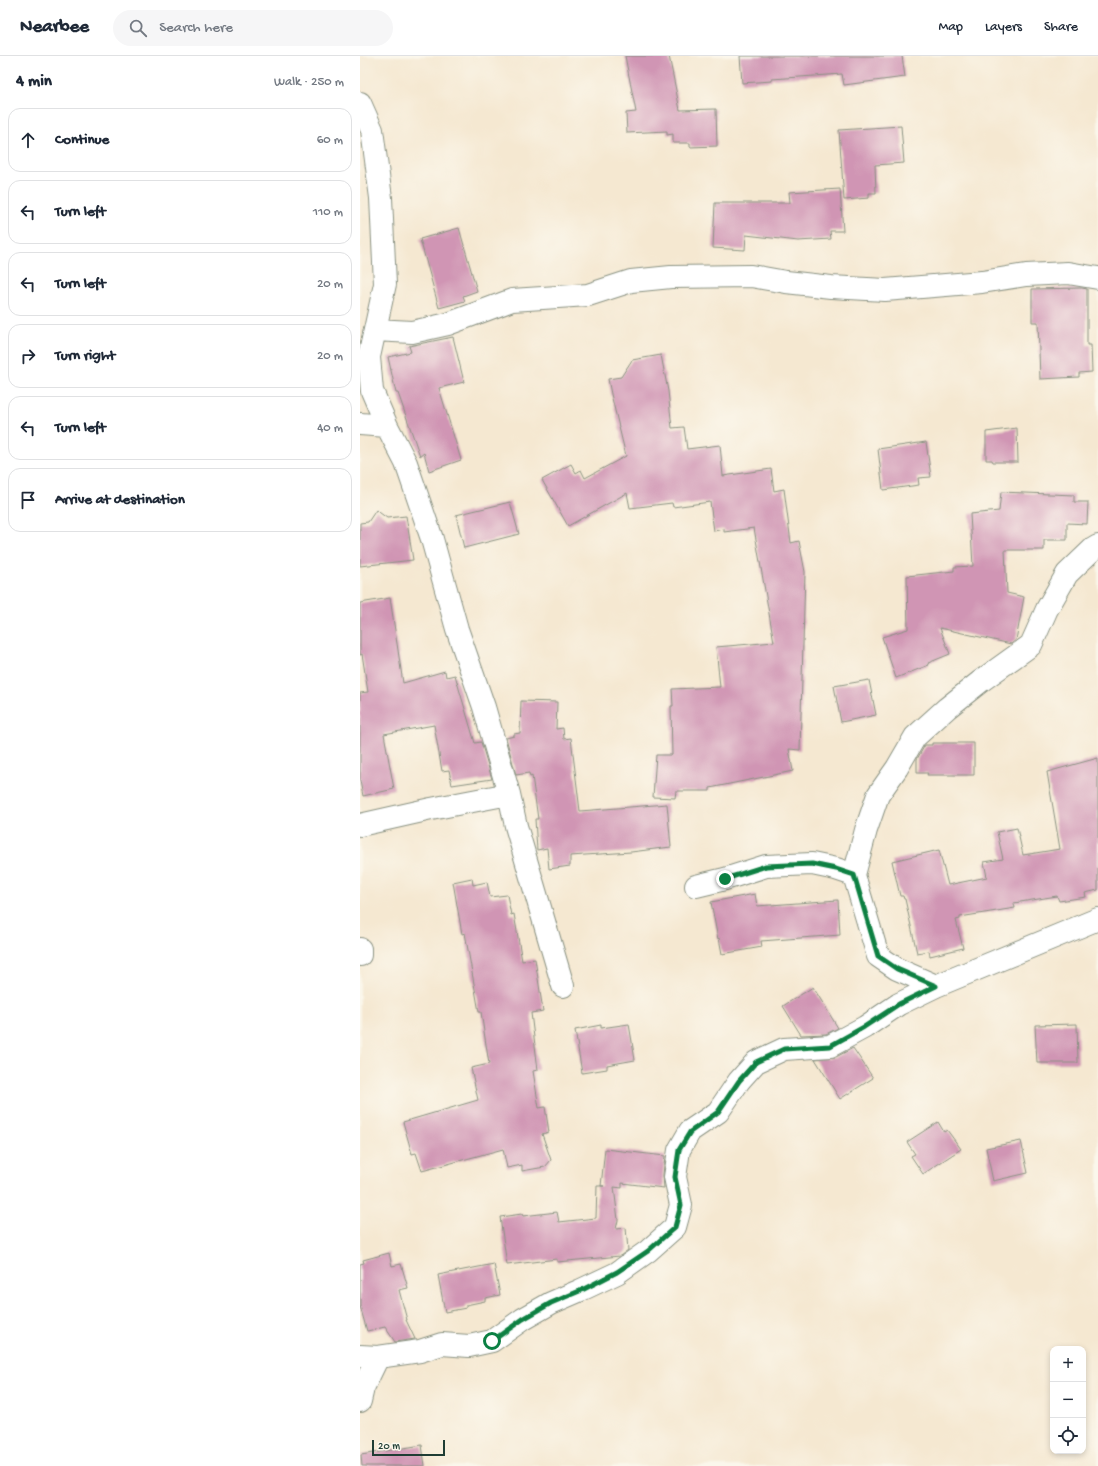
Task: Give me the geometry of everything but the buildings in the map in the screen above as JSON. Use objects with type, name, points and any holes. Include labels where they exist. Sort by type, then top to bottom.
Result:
[{"type":"street","points":[[360,103],[372,130],[381,198],[385,284],[369,357],[372,391],[387,426],[406,463],[432,539],[457,629],[484,707],[510,794],[516,826],[563,986]]},
{"type":"street","points":[[375,330],[412,332],[448,324],[512,300],[588,295],[631,281],[671,277],[751,276],[831,287],[885,290],[982,282],[1026,275],[1068,273],[1098,278]]},
{"type":"street","points":[[360,424],[387,426]]},
{"type":"street","points":[[936,986],[897,969],[878,956],[854,875],[866,830],[878,795],[897,768],[915,737],[952,704],[981,681],[1031,645],[1047,609],[1067,574],[1098,546]]},
{"type":"street","points":[[360,825],[431,809],[510,794]]},
{"type":"street","points":[[696,886],[725,879],[766,866],[812,864],[836,869],[854,875]]},
{"type":"street","points":[[360,1400],[369,1357],[420,1351],[442,1344],[469,1346],[492,1341],[523,1319],[551,1303],[582,1290],[617,1272],[648,1251],[675,1227],[681,1205],[675,1177],[679,1150],[690,1132],[718,1112],[739,1081],[756,1062],[784,1049],[830,1046],[864,1027],[899,1004],[936,986],[1098,919]]},
{"type":"street","points":[[360,949],[360,954]]},
{"type":"route","points":[[492,1341],[523,1319],[551,1303],[582,1290],[617,1272],[648,1251],[675,1227],[681,1205],[675,1177],[679,1150],[690,1132],[718,1112],[739,1081],[756,1062],[784,1049],[830,1046],[864,1027],[899,1004],[936,986],[897,969],[878,956],[854,875],[836,869],[812,864],[766,866],[725,879]]}]
